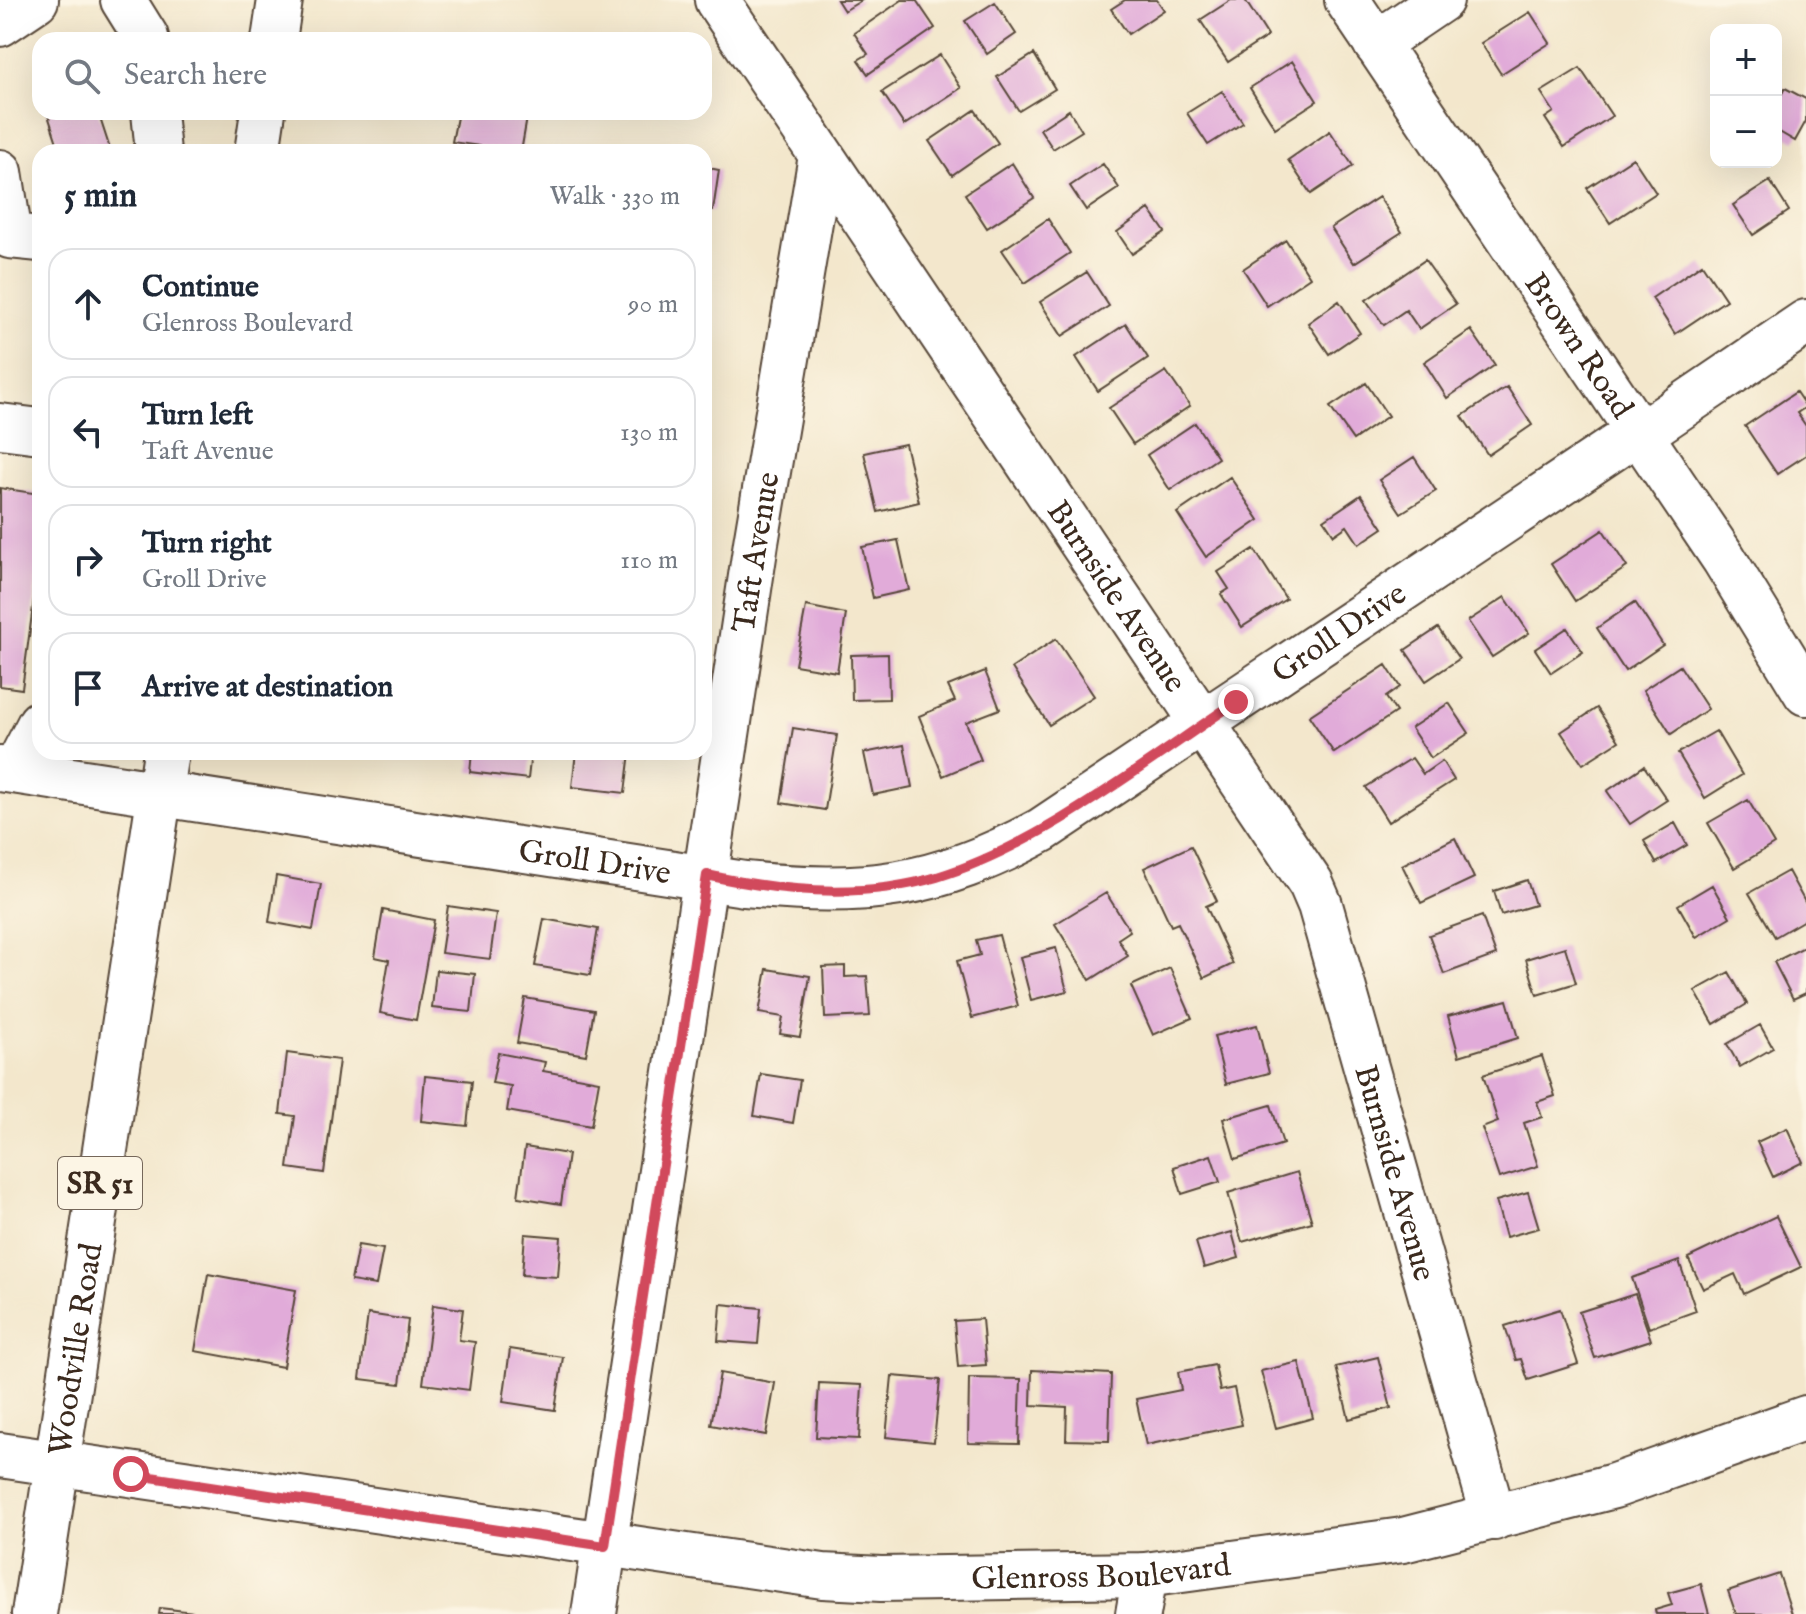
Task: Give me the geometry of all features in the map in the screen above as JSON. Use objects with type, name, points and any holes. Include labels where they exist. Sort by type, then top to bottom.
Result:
[{"type":"street","points":[[0,24],[36,0]]},
{"type":"street","points":[[123,0],[145,32]]},
{"type":"street","points":[[275,32],[280,0]]},
{"type":"street","name":"Burnside Avenue","points":[[717,0],[1302,870],[1320,905],[1494,1518]]},
{"type":"street","name":"Brown Road","points":[[1347,0],[1640,432],[1806,693]]},
{"type":"street","points":[[1376,44],[1441,0]]},
{"type":"street","points":[[155,120],[157,144]]},
{"type":"street","points":[[258,144],[262,120]]},
{"type":"street","name":"Taft Avenue","points":[[594,1614],[756,543],[821,156]]},
{"type":"street","points":[[0,172],[17,248]]},
{"type":"street","name":"Groll Drive","points":[[7,770],[707,875],[745,884],[822,891],[934,878],[1003,851],[1042,830],[1806,322]]},
{"type":"street","points":[[0,426],[32,430]]},
{"type":"street","points":[[7,770],[32,734]]},
{"type":"street","name":"Woodville Road","points":[[34,1614],[165,760]]},
{"type":"street","name":"Glenross Boulevard","points":[[0,1455],[823,1576],[1142,1594],[1494,1518],[1654,1474],[1806,1418]]},
{"type":"building","points":[[837,0],[862,0],[844,11]]},
{"type":"building","points":[[902,0],[916,0],[935,28],[868,74],[858,60],[868,54],[854,33]]},
{"type":"building","points":[[1125,0],[1157,0],[1164,10],[1128,34],[1111,9]]},
{"type":"building","points":[[1231,0],[1245,0],[1268,36],[1228,62],[1200,20]]},
{"type":"building","points":[[995,2],[1016,34],[987,54],[965,21]]},
{"type":"building","points":[[1530,12],[1550,43],[1501,74],[1481,43]]},
{"type":"building","points":[[1034,54],[1055,89],[1019,111],[997,77]]},
{"type":"building","points":[[940,55],[961,88],[904,125],[882,92]]},
{"type":"building","points":[[1292,61],[1317,101],[1275,128],[1250,88]]},
{"type":"building","points":[[1580,68],[1612,116],[1564,147],[1545,118],[1554,112],[1541,92]]},
{"type":"building","points":[[1785,88],[1806,99],[1806,121],[1795,141],[1782,133],[1782,93]]},
{"type":"building","points":[[1222,91],[1243,123],[1208,145],[1187,113]]},
{"type":"building","points":[[975,110],[998,143],[952,175],[929,141]]},
{"type":"building","points":[[1069,110],[1082,131],[1053,149],[1040,129]]},
{"type":"building","points":[[50,120],[101,120],[108,144],[57,144]]},
{"type":"building","points":[[456,120],[527,120],[522,144],[452,142]]},
{"type":"building","points":[[1330,131],[1353,166],[1311,194],[1288,160]]},
{"type":"building","points":[[1633,158],[1656,193],[1610,223],[1587,188]]},
{"type":"building","points":[[1012,163],[1034,198],[987,228],[965,194]]},
{"type":"building","points":[[1103,164],[1119,188],[1086,210],[1070,186]]},
{"type":"building","points":[[712,169],[719,170],[712,211]]},
{"type":"building","points":[[1770,181],[1789,211],[1753,235],[1733,205]]},
{"type":"building","points":[[1379,197],[1402,232],[1354,263],[1331,228]]},
{"type":"building","points":[[1149,209],[1165,232],[1132,254],[1117,232]]},
{"type":"building","points":[[1048,219],[1070,253],[1025,283],[1002,250]]},
{"type":"building","points":[[1286,240],[1310,277],[1267,306],[1243,269]]},
{"type":"building","points":[[1425,260],[1456,304],[1419,329],[1406,310],[1384,325],[1366,300]]},
{"type":"building","points":[[1702,264],[1726,300],[1675,334],[1652,298]]},
{"type":"building","points":[[1087,272],[1109,306],[1062,336],[1040,302]]},
{"type":"building","points":[[1339,301],[1360,333],[1329,354],[1308,323]]},
{"type":"building","points":[[1126,324],[1148,358],[1098,391],[1076,357]]},
{"type":"building","points":[[1471,330],[1495,365],[1447,398],[1424,362]]},
{"type":"building","points":[[1166,371],[1190,406],[1133,444],[1109,408]]},
{"type":"building","points":[[1366,383],[1388,416],[1353,440],[1330,407]]},
{"type":"building","points":[[1507,387],[1532,425],[1488,455],[1462,416]]},
{"type":"building","points":[[1796,392],[1806,407],[1797,413],[1806,426],[1806,455],[1777,474],[1745,426]]},
{"type":"building","points":[[1195,423],[1218,458],[1170,490],[1147,455]]},
{"type":"building","points":[[905,444],[919,502],[878,512],[864,453]]},
{"type":"building","points":[[1414,457],[1436,491],[1401,513],[1379,480]]},
{"type":"building","points":[[1230,477],[1259,520],[1206,557],[1177,513]]},
{"type":"building","points":[[0,488],[32,493],[32,614],[22,689],[0,686]]},
{"type":"building","points":[[1361,495],[1383,528],[1359,544],[1347,526],[1334,535],[1324,520]]},
{"type":"building","points":[[1603,530],[1627,567],[1575,601],[1551,564]]},
{"type":"building","points":[[898,540],[909,590],[873,598],[862,547]]},
{"type":"building","points":[[1254,549],[1286,599],[1242,627],[1221,594],[1229,589],[1218,572]]},
{"type":"building","points":[[1505,597],[1529,633],[1492,657],[1468,621]]},
{"type":"building","points":[[1635,602],[1663,645],[1625,671],[1597,628]]},
{"type":"building","points":[[806,606],[846,614],[837,672],[795,665]]},
{"type":"building","points":[[1438,628],[1459,659],[1426,681],[1405,650]]},
{"type":"building","points":[[1567,628],[1583,652],[1551,673],[1535,649]]},
{"type":"building","points":[[1056,639],[1094,696],[1049,725],[1012,668]]},
{"type":"building","points":[[888,654],[889,699],[852,700],[851,655]]},
{"type":"building","points":[[1386,665],[1400,687],[1386,697],[1396,712],[1334,753],[1309,716]]},
{"type":"building","points":[[1680,666],[1708,709],[1671,734],[1643,690]]},
{"type":"building","points":[[985,671],[1000,709],[966,722],[981,760],[943,776],[919,716],[955,701],[948,686]]},
{"type":"building","points":[[1449,703],[1469,733],[1431,758],[1411,728]]},
{"type":"building","points":[[1597,708],[1619,741],[1583,764],[1561,732]]},
{"type":"building","points":[[793,728],[837,735],[825,810],[781,803]]},
{"type":"building","points":[[1716,731],[1742,775],[1705,798],[1678,753]]},
{"type":"building","points":[[904,745],[912,787],[873,795],[864,753]]},
{"type":"building","points":[[1412,758],[1423,774],[1442,761],[1454,780],[1388,822],[1366,787]]},
{"type":"building","points":[[471,760],[530,760],[528,779],[470,772]]},
{"type":"building","points":[[575,760],[629,760],[625,793],[572,787]]},
{"type":"building","points":[[1644,766],[1667,800],[1630,824],[1607,791]]},
{"type":"building","points":[[1748,800],[1774,844],[1734,868],[1708,823]]},
{"type":"building","points":[[1675,823],[1687,845],[1656,863],[1644,841]]},
{"type":"building","points":[[1455,838],[1474,878],[1421,903],[1402,865]]},
{"type":"building","points":[[1191,846],[1217,901],[1206,906],[1233,964],[1204,978],[1178,923],[1171,926],[1144,868]]},
{"type":"building","points":[[1788,871],[1806,904],[1806,919],[1775,937],[1749,893]]},
{"type":"building","points":[[276,876],[321,884],[313,930],[269,922]]},
{"type":"building","points":[[1527,880],[1535,905],[1501,915],[1494,891]]},
{"type":"building","points":[[1712,885],[1730,917],[1696,937],[1678,905]]},
{"type":"building","points":[[1106,893],[1130,931],[1118,939],[1128,956],[1090,980],[1055,924]]},
{"type":"building","points":[[448,906],[496,913],[490,959],[441,953]]},
{"type":"building","points":[[383,910],[434,920],[416,1020],[380,1013],[389,960],[375,957]]},
{"type":"building","points":[[1482,916],[1496,955],[1444,974],[1429,935]]},
{"type":"building","points":[[544,919],[598,929],[590,975],[535,966]]},
{"type":"building","points":[[999,935],[1018,1006],[972,1018],[957,961],[980,955],[976,940]]},
{"type":"building","points":[[1806,946],[1806,993],[1793,999],[1774,962]]},
{"type":"building","points":[[1565,947],[1576,983],[1537,995],[1526,959]]},
{"type":"building","points":[[1056,948],[1067,991],[1031,1000],[1020,957]]},
{"type":"building","points":[[845,966],[845,977],[867,976],[870,1016],[825,1018],[823,967]]},
{"type":"building","points":[[1170,968],[1192,1018],[1153,1035],[1131,986]]},
{"type":"building","points":[[767,969],[810,976],[800,1037],[780,1034],[783,1017],[759,1013]]},
{"type":"building","points":[[436,970],[475,974],[471,1012],[432,1008]]},
{"type":"building","points":[[1729,972],[1747,1004],[1714,1024],[1695,991]]},
{"type":"building","points":[[525,998],[594,1010],[586,1055],[517,1043]]},
{"type":"building","points":[[1507,1000],[1518,1038],[1459,1056],[1448,1016]]},
{"type":"building","points":[[1257,1025],[1269,1073],[1226,1084],[1214,1036]]},
{"type":"building","points":[[1760,1025],[1773,1048],[1740,1067],[1727,1044]]},
{"type":"building","points":[[287,1053],[339,1060],[324,1173],[288,1168],[295,1116],[280,1114]]},
{"type":"building","points":[[498,1053],[545,1062],[543,1071],[599,1081],[591,1126],[507,1111],[511,1086],[492,1083]]},
{"type":"building","points":[[1542,1056],[1555,1096],[1537,1102],[1542,1117],[1524,1123],[1538,1166],[1499,1178],[1482,1128],[1498,1122],[1483,1075]]},
{"type":"building","points":[[761,1074],[800,1080],[793,1123],[754,1116]]},
{"type":"building","points":[[425,1076],[472,1081],[467,1126],[421,1121]]},
{"type":"building","points":[[1271,1105],[1283,1144],[1235,1159],[1223,1119]]},
{"type":"building","points":[[1787,1128],[1803,1162],[1773,1177],[1757,1142]]},
{"type":"building","points":[[525,1147],[568,1154],[561,1204],[518,1197]]},
{"type":"building","points":[[1211,1155],[1220,1182],[1182,1194],[1174,1167]]},
{"type":"building","points":[[1297,1172],[1312,1222],[1242,1242],[1228,1193]]},
{"type":"building","points":[[1528,1192],[1539,1228],[1506,1237],[1496,1201]]},
{"type":"building","points":[[1776,1216],[1801,1267],[1744,1294],[1735,1274],[1703,1289],[1688,1258]]},
{"type":"building","points":[[1232,1232],[1239,1258],[1204,1268],[1196,1242]]},
{"type":"building","points":[[525,1234],[561,1237],[558,1277],[522,1275]]},
{"type":"building","points":[[358,1245],[383,1249],[376,1285],[351,1281]]},
{"type":"building","points":[[1679,1261],[1696,1311],[1649,1328],[1632,1278]]},
{"type":"building","points":[[208,1274],[296,1290],[283,1367],[195,1351]]},
{"type":"building","points":[[1635,1294],[1651,1340],[1595,1358],[1579,1312]]},
{"type":"building","points":[[721,1304],[761,1308],[758,1344],[718,1341]]},
{"type":"building","points":[[433,1305],[463,1309],[459,1340],[475,1342],[469,1390],[423,1384]]},
{"type":"building","points":[[1560,1309],[1578,1364],[1528,1380],[1521,1359],[1516,1360],[1505,1326]]},
{"type":"building","points":[[368,1314],[408,1320],[400,1384],[360,1379]]},
{"type":"building","points":[[982,1319],[986,1365],[958,1367],[954,1321]]},
{"type":"building","points":[[510,1349],[563,1357],[555,1410],[503,1402]]},
{"type":"building","points":[[1378,1357],[1391,1408],[1349,1419],[1336,1367]]},
{"type":"building","points":[[1299,1362],[1313,1418],[1276,1428],[1261,1371]]},
{"type":"building","points":[[1215,1365],[1220,1391],[1234,1388],[1242,1425],[1146,1445],[1136,1399],[1181,1390],[1178,1372]]},
{"type":"building","points":[[1032,1370],[1111,1374],[1109,1441],[1066,1440],[1067,1407],[1031,1405]]},
{"type":"building","points":[[720,1373],[775,1383],[766,1435],[711,1425]]},
{"type":"building","points":[[892,1376],[940,1380],[934,1442],[886,1437]]},
{"type":"building","points":[[969,1378],[1021,1379],[1019,1444],[968,1443]]},
{"type":"building","points":[[819,1383],[862,1385],[859,1439],[816,1437]]},
{"type":"building","points":[[1779,1574],[1792,1614],[1736,1614],[1728,1591]]},
{"type":"building","points":[[1701,1584],[1709,1614],[1656,1614],[1655,1610],[1672,1605],[1668,1593]]},
{"type":"building","points":[[160,1608],[193,1612],[193,1614],[159,1614]]},
{"type":"route","points":[[131,1474],[605,1546],[707,875],[745,884],[822,891],[862,889],[934,878],[1003,851],[1042,830],[1236,702]]}]
